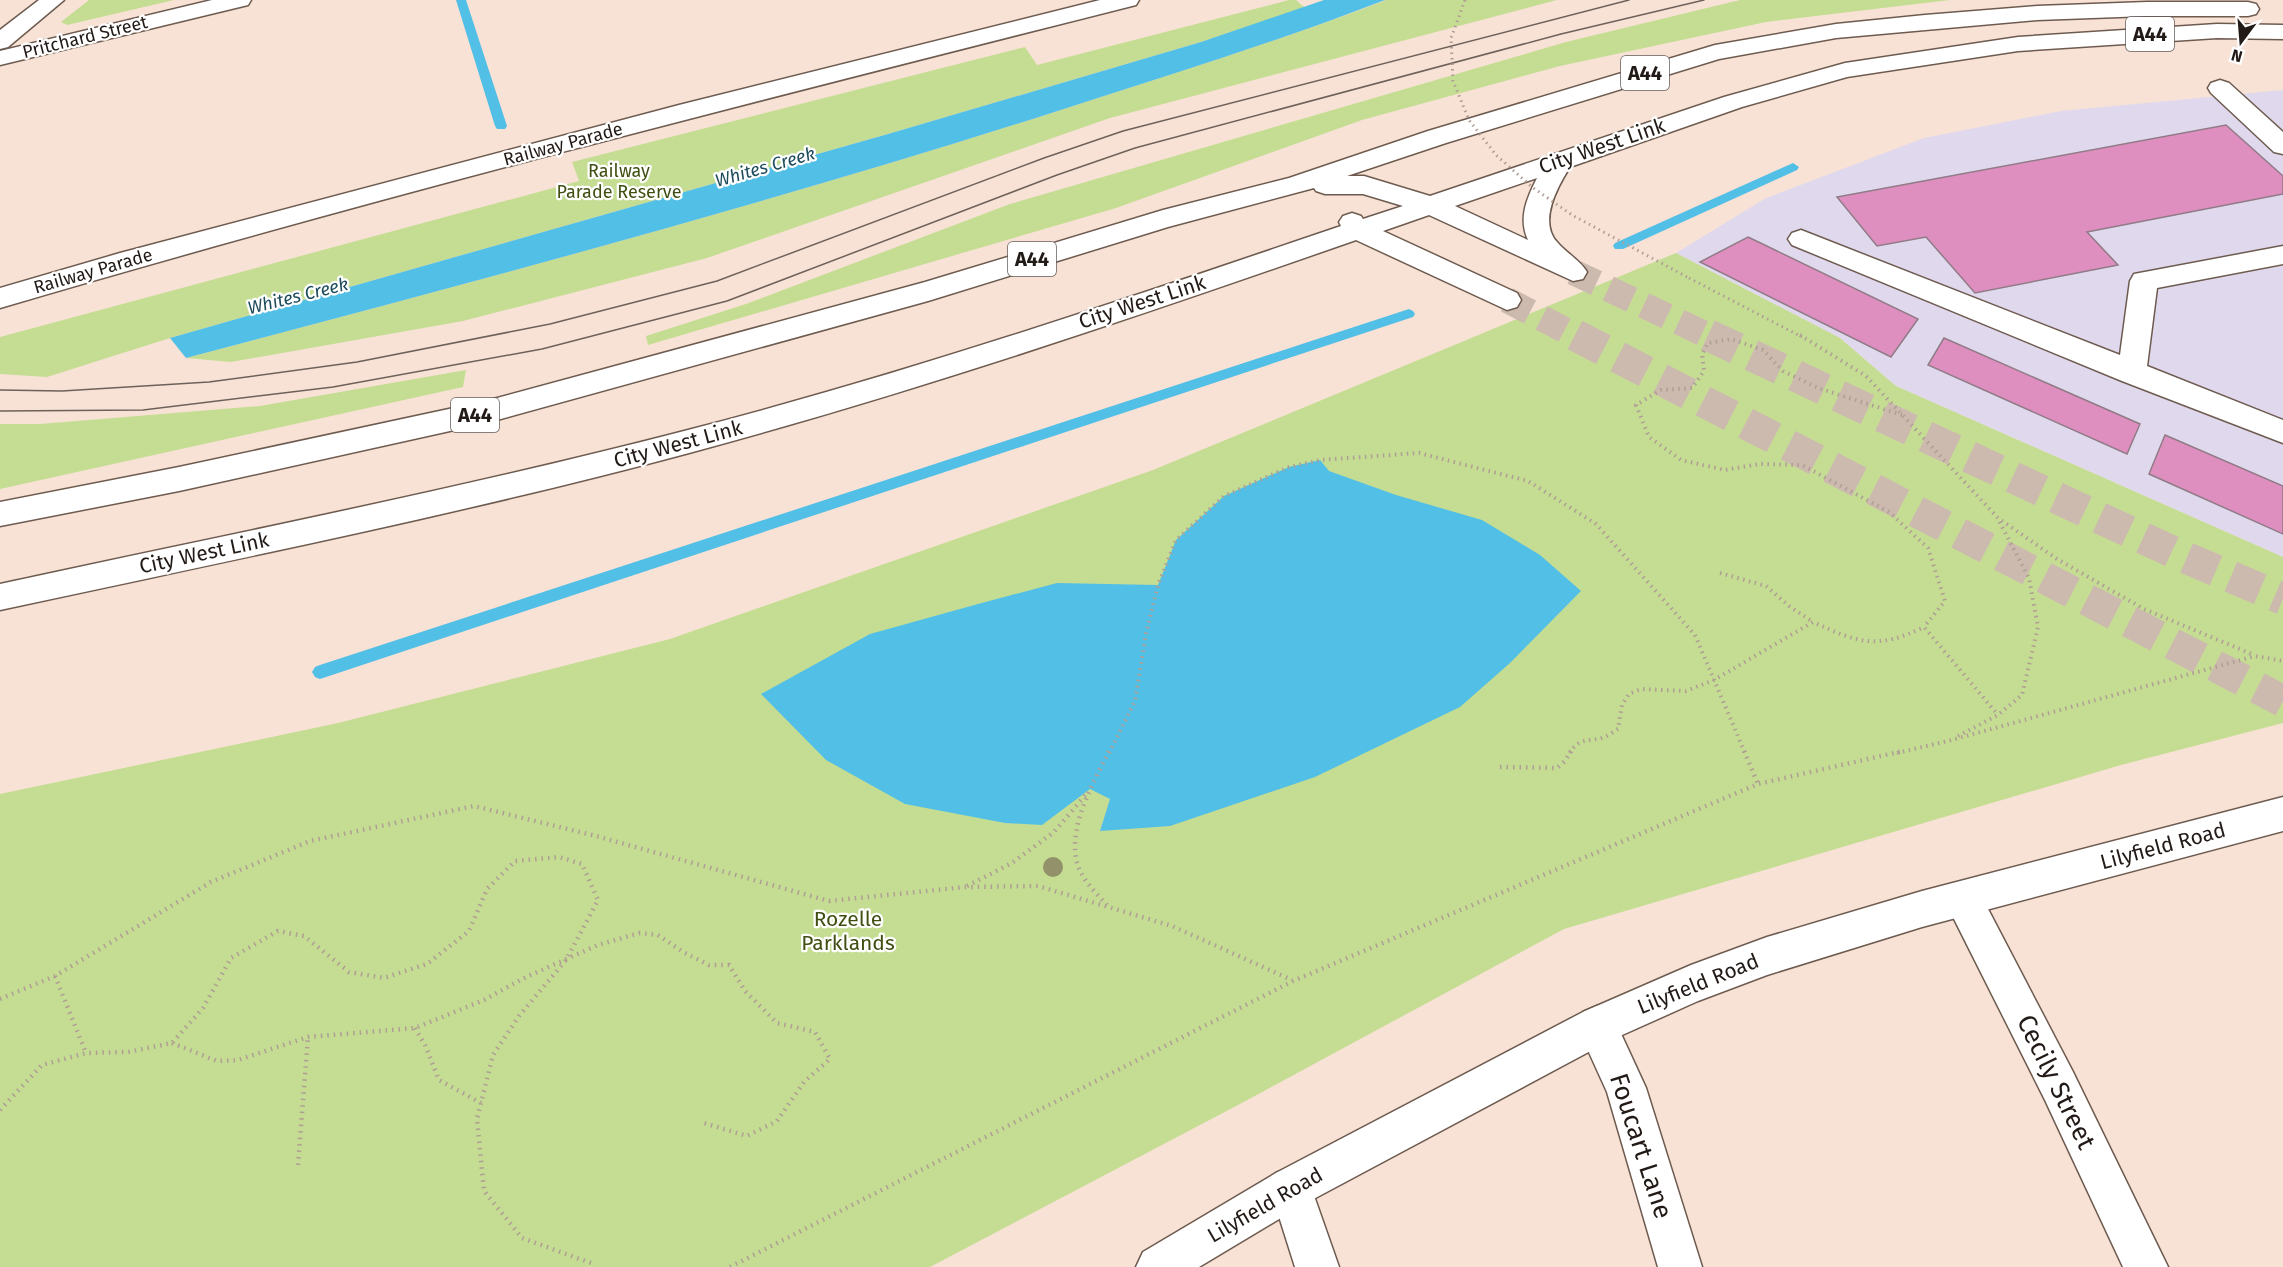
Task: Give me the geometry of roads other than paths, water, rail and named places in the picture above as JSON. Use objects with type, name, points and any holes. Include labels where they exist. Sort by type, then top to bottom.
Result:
[{"type":"main road","points":[[0,42],[53,0]]},
{"type":"main road","name":"Pritchard Street","points":[[0,58],[240,0]]},
{"type":"main road","name":"Railway Parade","points":[[0,298],[132,259],[677,113],[1128,0]]},
{"type":"main road","name":"A44","points":[[0,514],[178,479],[486,412],[928,291],[1163,219],[1296,185],[1437,137],[1715,52],[1814,35],[1914,23],[2037,13],[2147,9],[2270,9]]},
{"type":"main road","name":"City West Link","points":[[0,597],[472,495],[688,442],[861,393],[1166,296],[1733,102],[1845,70],[2018,44],[2205,32],[2283,32]]},
{"type":"main road","points":[[2220,88],[2283,146]]},
{"type":"main road","points":[[1296,185],[1364,185],[1430,205],[1573,272],[1544,244],[1536,219],[1544,188],[1562,159]]},
{"type":"main road","points":[[1373,160],[1347,193],[1343,211],[1357,230],[1507,300]]},
{"type":"main road","points":[[1801,239],[2283,432]]},
{"type":"main road","points":[[2132,373],[2144,281],[2283,255]]},
{"type":"main road","name":"Lilyfield Road","points":[[1158,1267],[1292,1188],[1597,1026],[1690,984],[1767,956],[1850,930],[2283,815]]},
{"type":"main road","name":"Cecily Street","points":[[1963,900],[2059,1086],[2146,1267]]},
{"type":"main road","name":"Foucart Lane","points":[[1597,1026],[1626,1088],[1680,1267]]},
{"type":"main road","points":[[1292,1188],[1317,1267]]},
{"type":"water","name":"Whites Creek","points":[[1324,0],[1385,0],[1268,42],[960,142],[630,238],[186,358],[170,338],[888,134],[1201,42]]},
{"type":"water","points":[[1320,460],[1329,471],[1396,495],[1482,520],[1540,555],[1581,591],[1510,663],[1460,707],[1315,777],[1170,826],[1100,831],[1110,799],[1090,789],[1042,825],[1005,823],[905,804],[826,760],[761,694],[870,634],[978,604],[1057,583],[1158,585],[1176,540],[1224,496],[1289,467]]},
{"type":"waterway","points":[[461,0],[501,126]]},
{"type":"waterway","points":[[1619,246],[1793,167]]},
{"type":"waterway","points":[[320,672],[1409,314]]},
{"type":"tunnel","points":[[1573,272],[1711,337]]},
{"type":"tunnel","points":[[1507,300],[1578,337]]},
{"type":"tunnel","points":[[1575,335],[2283,701]]},
{"type":"tunnel","points":[[1708,335],[2175,553],[2283,599]]},
{"type":"tram line","points":[[0,390],[62,391],[209,382],[357,362],[550,324],[717,281],[1044,158],[1123,131],[1629,0]]},
{"type":"tram line","points":[[0,411],[143,410],[333,387],[542,349],[727,301],[1057,175],[1135,148],[1561,34],[1704,0]]},
{"type":"park label","name":"Railway Parade Reserve","points":[[619,181]]},
{"type":"park label","name":"Rozelle Parklands","points":[[848,931]]}]
